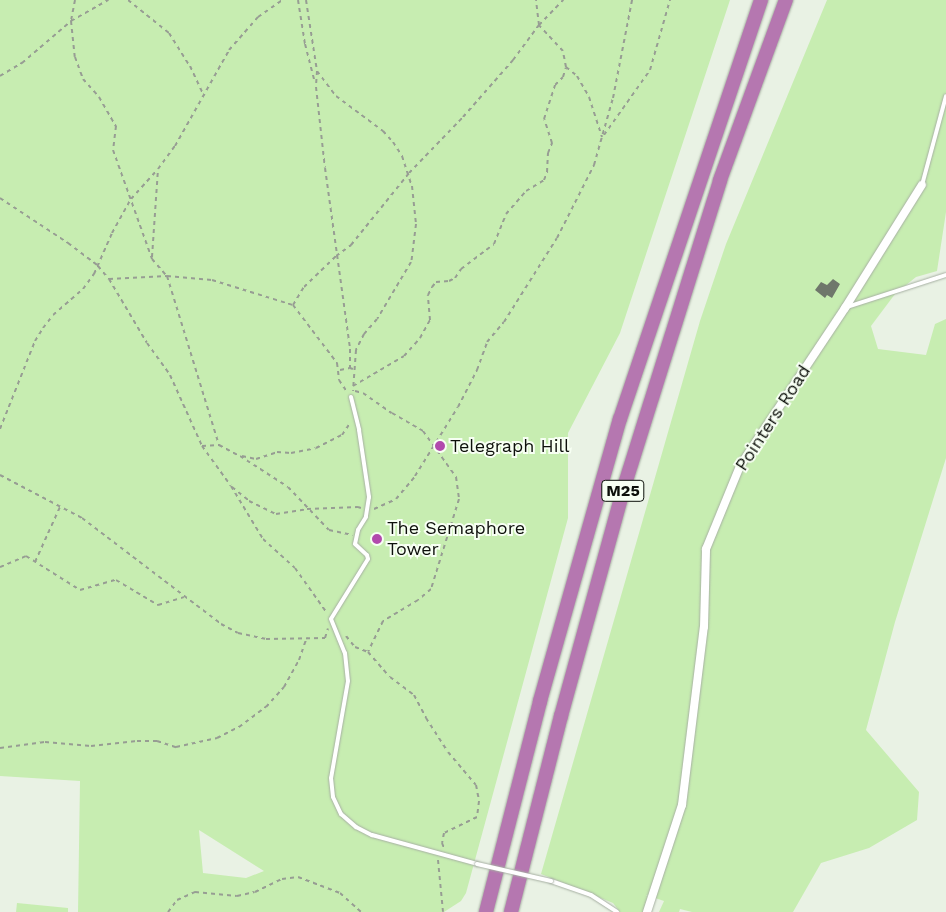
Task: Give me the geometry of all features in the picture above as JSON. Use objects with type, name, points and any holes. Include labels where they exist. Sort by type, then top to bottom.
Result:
[{"type":"highway","name":"M25","points":[[486,912],[540,701],[620,419],[761,0]]},
{"type":"highway","name":"M25","points":[[511,912],[561,716],[625,484],[720,180],[786,0]]},
{"type":"street","name":"Pointers Road","points":[[646,912],[682,805],[704,627],[706,549],[740,466],[845,308],[922,184]]},
{"type":"lane","name":"Pointers Road","points":[[922,184],[946,96]]},
{"type":"lane","points":[[845,308],[946,275]]},
{"type":"lane","points":[[351,397],[356,415],[369,492],[367,512],[356,536],[355,544],[367,555],[368,560],[331,619],[345,653],[348,681],[331,778],[333,797],[342,814],[356,827],[372,834],[477,864],[551,882],[591,895],[617,912]]},
{"type":"path","points":[[74,0],[71,21],[75,57],[83,79],[98,97],[116,126],[113,150],[152,259],[167,276],[219,446]]},
{"type":"path","points":[[0,76],[22,63],[71,21],[108,0]]},
{"type":"path","points":[[128,0],[169,33],[190,66],[204,96]]},
{"type":"path","points":[[0,428],[39,334],[53,315],[84,289],[98,266],[112,233],[131,199],[158,169],[184,132],[229,50],[258,17],[282,0]]},
{"type":"path","points":[[298,0],[305,44],[316,87],[336,256],[350,349],[350,368]]},
{"type":"path","points":[[306,0],[318,71],[316,87]]},
{"type":"path","points":[[353,386],[404,356],[420,338],[430,320],[428,294],[432,287],[436,282],[449,281],[455,278],[460,269],[494,244],[506,214],[526,191],[544,180],[547,172],[548,153],[552,143],[544,119],[555,86],[563,77],[566,67],[563,51],[539,25],[536,0]]},
{"type":"path","points":[[293,305],[304,287],[336,256],[351,245],[409,173],[507,68],[539,25],[563,0]]},
{"type":"path","points":[[231,486],[249,502],[276,514],[308,509],[358,507],[367,512],[396,499],[415,476],[433,444],[458,407],[477,370],[488,342],[504,322],[557,238],[594,165],[613,98],[632,0]]},
{"type":"path","points":[[602,137],[650,70],[670,0]]},
{"type":"path","points":[[566,67],[577,76],[589,97],[602,137]]},
{"type":"path","points":[[318,71],[336,96],[384,131],[402,156],[409,173],[416,224],[411,262],[377,320],[364,334],[356,350],[351,397]]},
{"type":"path","points":[[152,259],[158,169]]},
{"type":"path","points":[[0,198],[68,243],[98,266],[109,279],[147,343],[170,376],[202,446],[231,486],[263,539],[295,568],[331,619],[355,647],[368,652],[390,677],[414,695],[448,752],[476,785],[479,801],[477,817],[444,833],[442,843],[447,854]]},
{"type":"path","points":[[109,279],[167,276],[212,280],[293,305],[324,344],[339,370],[339,380],[351,397]]},
{"type":"path","points":[[339,370],[350,368],[354,370]]},
{"type":"path","points":[[353,391],[363,392],[392,413],[423,430],[456,477],[459,499],[431,589],[418,600],[383,621],[368,652]]},
{"type":"path","points":[[240,456],[256,459],[277,452],[299,452],[323,446],[342,435],[356,415]]},
{"type":"path","points":[[202,446],[219,446],[240,456],[288,487],[329,530],[356,536]]},
{"type":"path","points":[[0,475],[82,518],[221,624],[238,633],[266,639],[325,638],[331,619]]},
{"type":"path","points":[[35,562],[60,507]]},
{"type":"path","points":[[0,567],[26,556],[80,590],[116,580],[158,605],[185,597]]},
{"type":"path","points":[[0,748],[45,742],[91,746],[138,741],[157,741],[176,747],[217,738],[239,727],[266,708],[284,687],[299,660],[307,637]]},
{"type":"path","points":[[437,853],[443,912]]},
{"type":"path","points":[[168,912],[177,900],[196,892],[237,896],[255,892],[282,879],[298,877],[340,894],[361,912]]},
{"type":"green space","points":[[0,0],[730,0],[620,333],[568,433],[568,518],[466,893],[461,901],[444,912],[78,912],[80,781],[0,776]],"holes":[[[199,830],[264,871],[246,878],[203,873]]]},
{"type":"green space","points":[[827,0],[946,0],[946,212],[937,271],[916,277],[895,294],[871,326],[878,349],[926,355],[935,324],[946,319],[946,458],[895,622],[866,730],[919,792],[917,820],[869,848],[821,863],[793,912],[692,912],[680,909],[679,912],[659,912],[664,901],[646,895],[648,897],[643,912],[620,912],[613,903],[541,874],[700,321],[726,244]]},
{"type":"green space","points":[[17,903],[68,908],[68,912],[16,912]]},
{"type":"building","points":[[833,279],[840,284],[832,298],[827,295],[825,298],[815,290],[821,282],[827,285]]},
{"type":"place","name":"Telegraph Hill","points":[[440,446]]},
{"type":"place","name":"The Semaphore Tower","points":[[377,539]]}]
